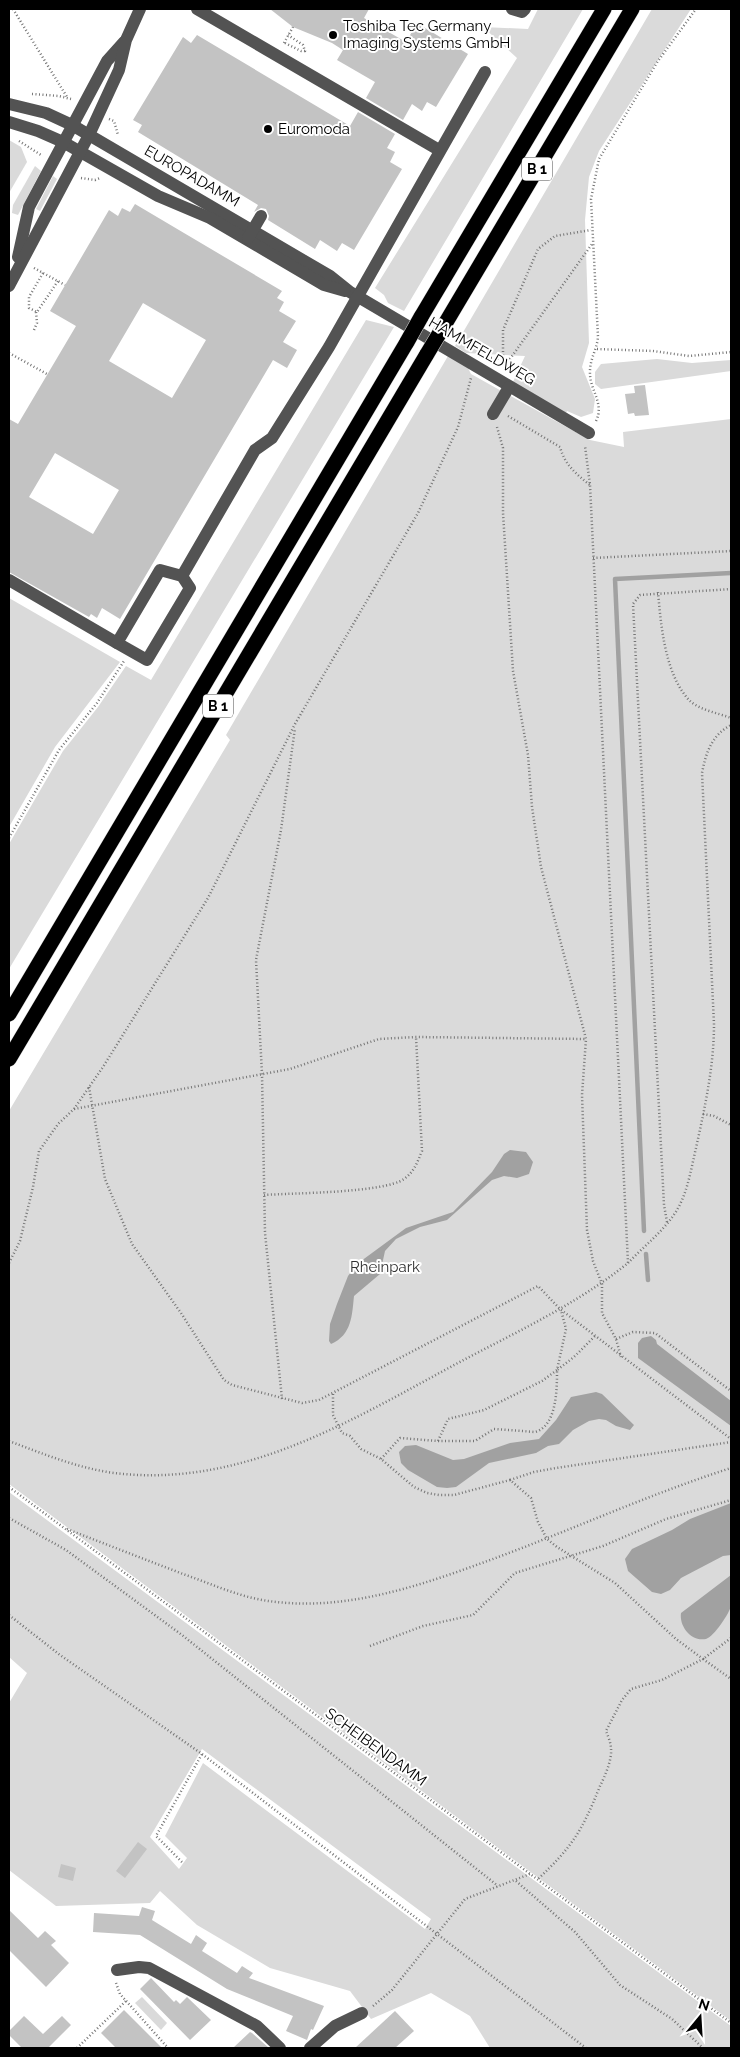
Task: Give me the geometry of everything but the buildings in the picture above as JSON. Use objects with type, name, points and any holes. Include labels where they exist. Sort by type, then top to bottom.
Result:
[{"type":"highway","name":"B 1","points":[[9,1014],[604,9]]},
{"type":"highway","name":"B 1","points":[[9,1059],[632,9]]},
{"type":"street","points":[[9,286],[89,135],[119,70],[126,40],[140,9]]},
{"type":"street","points":[[197,9],[439,150]]},
{"type":"street","points":[[512,9],[522,12],[525,9]]},
{"type":"street","points":[[18,266],[29,208],[62,142],[107,61],[126,40]]},
{"type":"street","points":[[182,576],[255,450],[272,438],[354,294],[485,72]]},
{"type":"street","name":"EUROPADAMM","points":[[9,104],[46,113],[72,125],[250,235]]},
{"type":"street","name":"EUROPADAMM","points":[[9,122],[38,131],[62,142],[158,196],[250,235],[330,276],[354,294]]},
{"type":"street","points":[[250,235],[261,216]]},
{"type":"street","name":"HAMMFELDWEG","points":[[354,294],[589,433]]},
{"type":"street","points":[[494,412],[506,384]]},
{"type":"street","points":[[9,580],[147,660],[190,588],[182,576],[160,570],[118,643]]},
{"type":"street","points":[[117,1970],[139,1967],[149,1968],[256,2026],[280,2048]]},
{"type":"street","points":[[310,2048],[335,2026],[362,2013]]},
{"type":"path","points":[[14,9],[68,97]]},
{"type":"path","points":[[628,1263],[590,485],[585,441],[600,412],[599,404],[590,384],[589,369],[597,349],[591,199],[599,159],[658,61],[696,9]]},
{"type":"path","points":[[288,35],[303,45],[305,50],[301,51],[285,41],[288,35],[293,26]]},
{"type":"path","points":[[15,138],[51,163]]},
{"type":"path","points":[[502,358],[503,330],[538,249],[556,236],[591,230]]},
{"type":"path","points":[[506,384],[510,359],[592,243]]},
{"type":"path","points":[[18,266],[43,273],[65,285]]},
{"type":"path","points":[[36,312],[29,308],[29,297],[43,273]]},
{"type":"path","points":[[34,330],[36,312],[42,308],[58,281]]},
{"type":"path","points":[[597,349],[653,351],[689,356],[731,352]]},
{"type":"path","points":[[9,353],[47,374]]},
{"type":"path","points":[[9,1263],[20,1241],[33,1187],[39,1151],[58,1124],[74,1109],[89,1087],[208,898],[295,724],[418,513],[458,427],[474,366]]},
{"type":"path","points":[[494,412],[560,448],[563,460],[590,485]]},
{"type":"path","points":[[494,412],[503,448],[503,513],[510,652],[528,755],[532,807],[541,867],[586,1039],[582,1095],[587,1230],[593,1261],[602,1284],[602,1313],[616,1339],[621,1356]]},
{"type":"path","points":[[593,558],[731,551]]},
{"type":"path","points":[[667,1222],[664,1205],[633,611],[635,598],[640,595],[658,592],[731,589]]},
{"type":"path","points":[[658,592],[661,636],[678,684],[689,700],[702,708],[731,718]]},
{"type":"path","points":[[9,838],[59,750],[97,703],[130,651]]},
{"type":"path","points":[[282,1399],[270,1291],[264,1195],[262,1074],[256,960],[281,830],[295,724]]},
{"type":"path","points":[[9,1440],[89,1468],[123,1474],[160,1476],[224,1469],[283,1450],[339,1427],[560,1309],[602,1284],[628,1263],[677,1209],[685,1192],[703,1114],[713,1056],[714,1024],[702,773],[712,740],[731,724]]},
{"type":"path","points":[[74,1109],[290,1069],[379,1039],[416,1037],[586,1039]]},
{"type":"path","points":[[264,1195],[384,1188],[402,1180],[415,1169],[422,1151],[416,1037]]},
{"type":"path","points":[[89,1087],[105,1180],[132,1244],[181,1313],[224,1380],[242,1390],[302,1403],[319,1400],[538,1286],[560,1309],[731,1440]]},
{"type":"path","points":[[703,1114],[714,1116],[731,1126]]},
{"type":"path","points":[[381,1459],[400,1438],[438,1441],[475,1440],[494,1429],[535,1432],[540,1431],[546,1426],[552,1413],[557,1370],[566,1329],[560,1309]]},
{"type":"path","points":[[616,1339],[633,1332],[655,1333],[731,1391]]},
{"type":"path","points":[[438,1441],[448,1419],[484,1410],[542,1381],[574,1357],[595,1336]]},
{"type":"path","points":[[333,1394],[333,1414],[342,1433],[350,1436],[361,1449],[381,1459],[414,1487],[439,1495],[454,1495],[534,1472],[731,1440]]},
{"type":"path","points":[[63,1527],[221,1588],[261,1600],[298,1604],[337,1602],[391,1592],[443,1577],[547,1538],[667,1489],[731,1468]]},
{"type":"path","points":[[510,1480],[531,1498],[538,1522],[547,1538],[557,1547],[615,1583],[676,1638],[731,1678]]},
{"type":"path","name":"SCHEIBENDAMM","points":[[9,1488],[171,1610],[731,2023]]},
{"type":"path","points":[[370,1646],[423,1626],[473,1615],[515,1573],[603,1546],[666,1519],[731,1500]]},
{"type":"path","points":[[9,1518],[66,1550],[182,1635],[498,1886]]},
{"type":"path","points":[[9,1615],[60,1655],[202,1754],[586,2048]]},
{"type":"path","points":[[537,1880],[564,1855],[579,1834],[589,1814],[612,1750],[606,1731],[622,1700],[631,1689],[662,1680],[703,1659],[731,1638]]},
{"type":"path","points":[[182,1862],[156,1836],[202,1754]]},
{"type":"path","points":[[362,2013],[386,1996],[465,1899],[516,1881],[530,1874]]},
{"type":"path","points":[[516,1881],[575,1932],[620,1985],[672,2020],[703,2048]]},
{"type":"path","points":[[117,1970],[114,1978],[120,1994],[168,2048]]},
{"type":"path","points":[[77,2048],[126,2001]]},
{"type":"green space","points":[[538,9],[583,9],[404,311],[388,303],[384,295],[375,288],[517,58],[483,27],[528,29]]},
{"type":"green space","points":[[652,9],[691,9],[599,151],[589,177],[585,220],[589,343],[582,367],[595,399],[593,413],[581,417],[567,411],[566,413],[513,382],[525,356],[466,353],[455,346]]},
{"type":"green space","points":[[9,140],[21,147],[27,162],[9,193]]},
{"type":"green space","points":[[35,166],[41,171],[18,215],[12,213],[13,205]]},
{"type":"green space","points":[[53,176],[57,179],[40,211],[36,209]]},
{"type":"green space","points":[[366,320],[394,327],[9,969],[9,844],[63,751],[98,707],[126,666],[151,680]]},
{"type":"green space","name":"Rheinpark","points":[[448,356],[468,368],[471,374],[590,440],[624,447],[623,432],[731,419],[731,2021],[9,1484],[9,1111],[230,740],[226,735]]},
{"type":"green space","points":[[657,359],[692,363],[731,360],[731,371],[601,389],[595,384],[595,372],[601,364]]},
{"type":"green space","points":[[9,598],[120,662],[55,747],[9,827]]},
{"type":"green space","points":[[9,1492],[731,2026],[731,2048],[490,2048],[470,2016],[431,1993],[371,2019],[350,1991],[270,1968],[197,1925],[160,1891],[150,1903],[56,1906],[9,1870],[9,1703],[27,1673],[9,1657]],"holes":[[[202,1749],[431,1919],[425,1929],[203,1763],[165,1836],[187,1858],[179,1869],[150,1837]]]},
{"type":"green space","points":[[142,1997],[167,2023],[161,2030],[135,2003]]},
{"type":"shaded area","points":[[510,1150],[526,1152],[533,1162],[529,1174],[517,1178],[504,1176],[492,1180],[447,1220],[420,1227],[396,1239],[385,1251],[380,1274],[354,1296],[350,1324],[347,1330],[338,1340],[331,1344],[329,1341],[330,1324],[348,1276],[357,1264],[406,1228],[453,1212],[492,1172],[504,1154]]},
{"type":"shaded area","points":[[651,1336],[656,1340],[657,1344],[731,1401],[731,1426],[638,1358],[638,1343],[642,1338]]},
{"type":"shaded area","points":[[596,1392],[602,1394],[634,1425],[630,1430],[616,1426],[606,1420],[589,1421],[573,1430],[559,1444],[548,1446],[536,1453],[489,1463],[456,1487],[437,1487],[408,1470],[401,1463],[399,1452],[405,1446],[416,1445],[453,1460],[464,1459],[510,1443],[539,1439],[556,1420],[571,1397]]},
{"type":"shaded area","points":[[731,1503],[731,1555],[723,1556],[681,1578],[670,1590],[661,1594],[652,1592],[628,1571],[625,1559],[632,1549],[672,1530],[690,1519]]},
{"type":"shaded area","points":[[731,1575],[732,1602],[725,1619],[713,1634],[706,1639],[691,1636],[684,1628],[681,1613]]},
{"type":"waterway","points":[[644,1231],[615,579],[731,573]]},
{"type":"waterway","points":[[646,1254],[648,1280]]},
{"type":"place","name":"Toshiba Tec Germany Imaging Systems GmbH","points":[[333,35]]},
{"type":"place","name":"Euromoda","points":[[268,129]]}]
